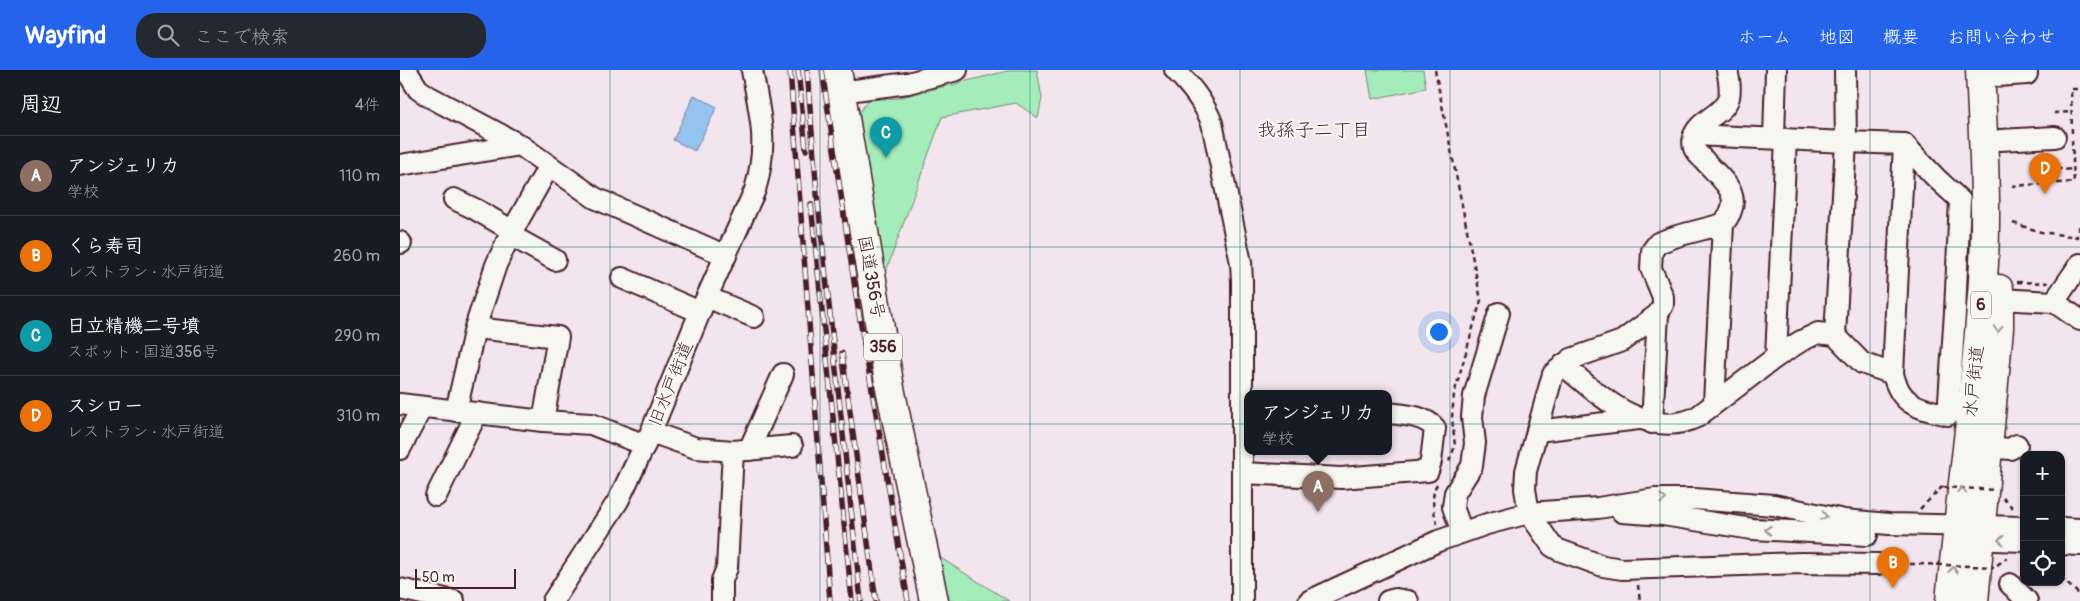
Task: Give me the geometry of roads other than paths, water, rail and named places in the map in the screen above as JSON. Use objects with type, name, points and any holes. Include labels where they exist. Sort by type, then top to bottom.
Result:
[{"type":"highway","name":"水戸街道","points":[[1950,601],[1987,447],[1999,328],[2008,290],[2000,140],[1991,72]]},
{"type":"highway","name":"水戸街道","points":[[1974,601],[1968,532],[1984,260],[1984,151],[1991,72]]},
{"type":"highway","name":"国道356号","points":[[839,81],[888,378],[934,600]]},
{"type":"street","points":[[406,70],[418,89],[428,96],[520,145],[595,198],[726,256]]},
{"type":"street","name":"旧水戸街道","points":[[553,601],[618,501],[648,438],[703,304],[755,190],[763,154],[762,122],[752,70]]},
{"type":"street","points":[[839,81],[908,83],[957,70]]},
{"type":"street","points":[[1175,70],[1196,93],[1206,108],[1212,123],[1241,263],[1242,601]]},
{"type":"street","points":[[1714,403],[1723,224],[1732,211],[1733,197],[1728,186],[1695,151],[1694,135],[1703,122],[1724,106],[1729,98],[1730,85],[1727,70]]},
{"type":"street","points":[[1776,70],[1780,138],[1776,357]]},
{"type":"street","points":[[1836,335],[1846,142],[1845,70]]},
{"type":"street","points":[[1991,72],[2028,74]]},
{"type":"street","points":[[1694,135],[1904,144],[1960,200],[1956,309],[1948,415],[1913,406],[1894,382],[1904,144]]},
{"type":"street","points":[[2000,140],[2055,137]]},
{"type":"street","points":[[400,165],[520,145]]},
{"type":"street","points":[[456,411],[475,328],[496,264],[511,233],[549,166]]},
{"type":"street","points":[[454,199],[475,209],[555,260]]},
{"type":"street","points":[[1646,421],[1658,314],[1663,305],[1663,297],[1651,268],[1652,251],[1658,243],[1723,224]]},
{"type":"street","points":[[2055,293],[2080,264]]},
{"type":"street","points":[[622,278],[703,304],[754,317]]},
{"type":"street","points":[[2008,290],[2055,293],[2080,320]]},
{"type":"street","points":[[1462,532],[1453,507],[1454,499],[1472,466],[1475,443],[1472,417],[1474,396],[1499,313]]},
{"type":"street","points":[[1658,314],[1622,341],[1571,360],[1553,374],[1526,471],[1525,489],[1529,513],[1552,546],[1603,566],[1622,569],[1801,563],[1878,564]]},
{"type":"street","points":[[475,328],[558,337],[543,421]]},
{"type":"street","points":[[1563,365],[1597,394],[1646,421],[1661,425],[1684,423],[1697,417],[1776,357],[1818,333],[1836,335],[1862,363],[1893,374]]},
{"type":"street","points":[[722,601],[722,580],[727,568],[741,450],[783,374]]},
{"type":"street","points":[[400,404],[543,421],[591,424],[696,448],[741,450],[792,446]]},
{"type":"street","points":[[400,449],[422,407]]},
{"type":"street","points":[[436,496],[477,413]]},
{"type":"street","points":[[1242,473],[1341,478],[1428,470],[1435,428],[1432,424],[1416,417],[1392,414]]},
{"type":"street","points":[[1537,431],[1646,421]]},
{"type":"street","points":[[1987,447],[2010,449],[2017,445]]},
{"type":"street","points":[[1313,600],[1462,532],[1529,513],[1598,508],[1630,513],[1663,515],[1760,530],[1968,532],[2020,521]]},
{"type":"street","points":[[2065,528],[2080,529]]},
{"type":"street","points":[[1968,532],[2018,547]]},
{"type":"street","points":[[2065,544],[2080,545]]},
{"type":"street","points":[[2010,584],[2027,601]]},
{"type":"street","points":[[400,589],[454,601]]},
{"type":"street","points":[[1388,601],[1396,599],[1408,601]]},
{"type":"water","points":[[694,95],[717,107],[695,151],[673,140]]},
{"type":"railway","points":[[790,70],[830,601]]},
{"type":"railway","points":[[798,70],[806,150]]},
{"type":"railway","points":[[807,70],[817,194],[861,601]]},
{"type":"railway","points":[[822,70],[858,308],[908,601]]},
{"type":"railway","points":[[811,204],[852,601]]},
{"type":"railway","points":[[842,353],[876,601]]},
{"type":"place","name":"日立精機二号墳","points":[[886,158]]},
{"type":"place","name":"スシロー","points":[[2045,194]]},
{"type":"place","name":"アンジェリカ","points":[[1318,512]]},
{"type":"place","name":"くら寿司","points":[[1893,588]]},
{"type":"district","name":"我孫子二丁目","points":[[1314,130]]}]
